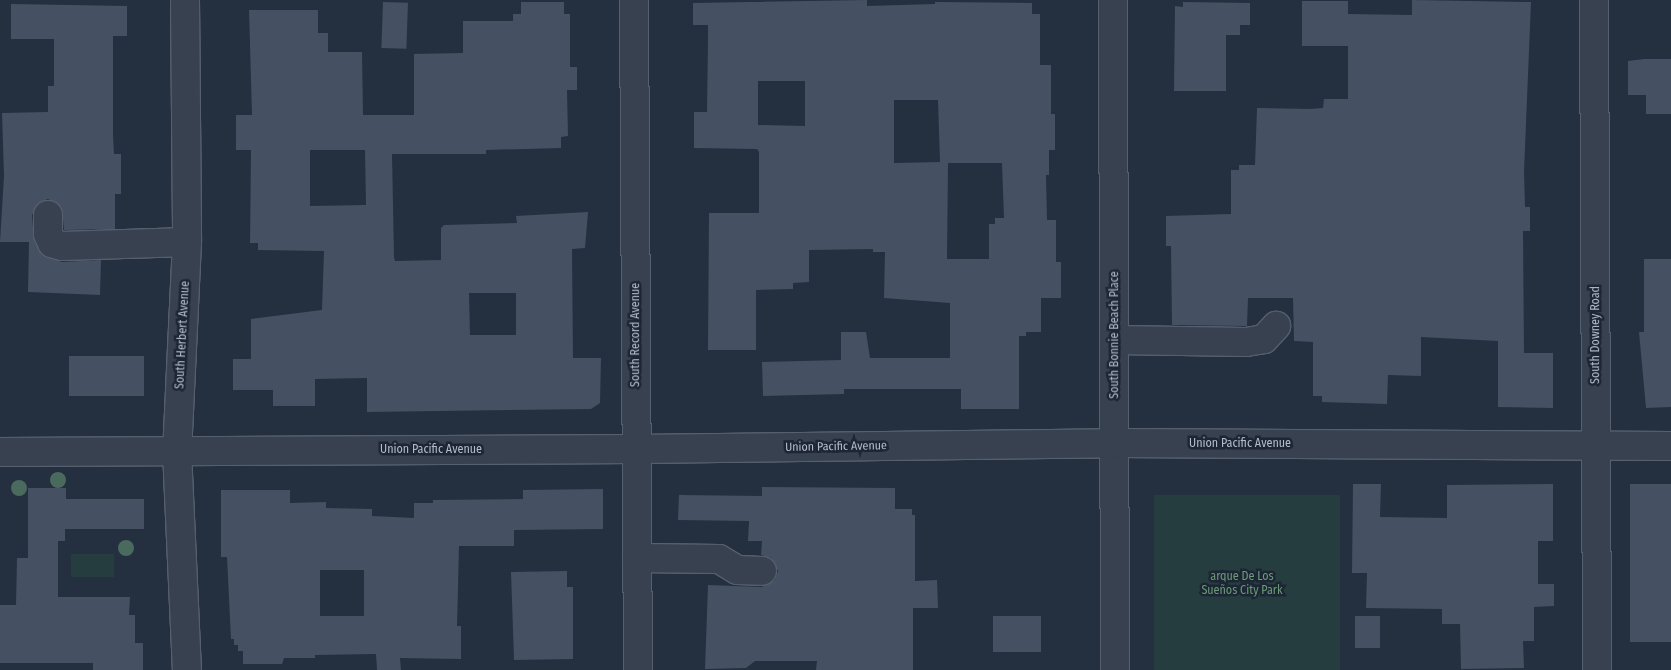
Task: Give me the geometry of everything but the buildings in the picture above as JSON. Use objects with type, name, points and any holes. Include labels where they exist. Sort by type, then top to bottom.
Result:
[{"type":"street","name":"South Herbert Avenue","points":[[185,0],[187,242],[177,451],[187,670]]},
{"type":"street","name":"South Record Avenue","points":[[634,0],[638,670]]},
{"type":"street","name":"South Bonnie Beach Place","points":[[1113,0],[1116,442],[1115,670]]},
{"type":"street","name":"South Downey Road","points":[[1594,0],[1597,670]]},
{"type":"street","points":[[48,215],[52,243],[62,246],[187,242]]},
{"type":"street","points":[[1115,340],[1246,342],[1264,340],[1276,326]]},
{"type":"street","name":"Union Pacific Avenue","points":[[0,452],[637,449],[1116,442],[1671,446]]},
{"type":"street","points":[[638,558],[719,559],[737,570],[762,571]]},
{"type":"green space","name":"arque De Los Sueños City Park","points":[[1154,495],[1340,495],[1340,670],[1154,670]]},
{"type":"green space","points":[[71,554],[114,554],[114,577],[71,577]]}]
